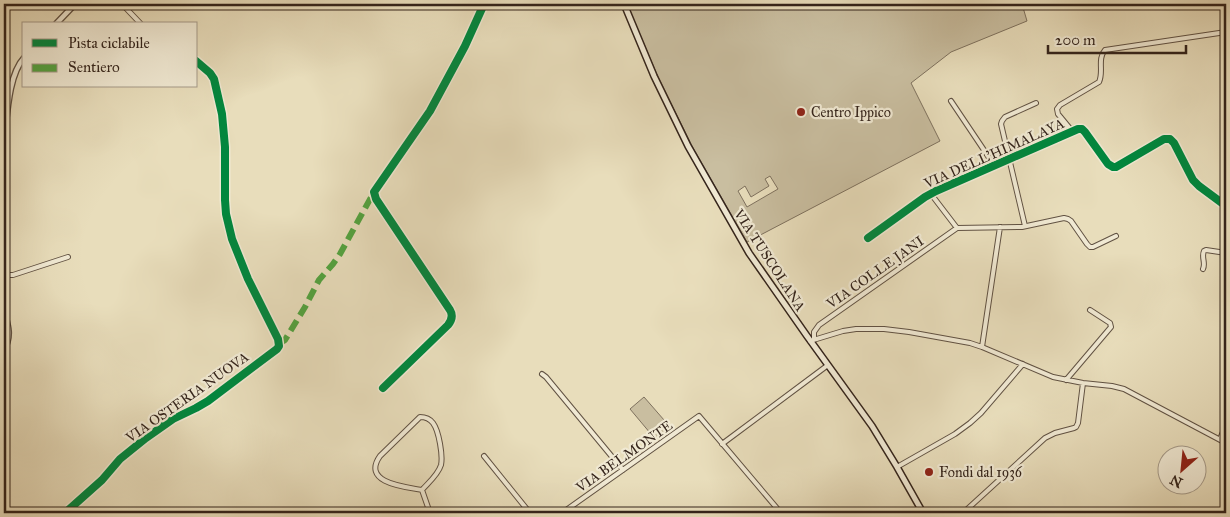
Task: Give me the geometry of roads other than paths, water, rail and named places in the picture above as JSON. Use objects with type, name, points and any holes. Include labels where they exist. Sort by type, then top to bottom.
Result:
[{"type":"main road","name":"VIA TUSCOLANA","points":[[624,4],[654,76],[693,154],[749,253],[864,414],[923,513]]},
{"type":"street","points":[[58,22],[75,4]]},
{"type":"street","points":[[122,4],[139,22]]},
{"type":"street","points":[[384,388],[448,326],[452,318],[450,310],[376,199],[375,190],[430,111],[465,46],[484,4]]},
{"type":"street","points":[[1072,131],[1058,114],[1057,108],[1099,82],[1101,55],[1105,50],[1226,32]]},
{"type":"street","points":[[4,142],[12,79],[17,66],[22,60]]},
{"type":"street","name":"VIA OSTERIA NUOVA","points":[[65,513],[100,482],[124,456],[146,438],[168,422],[211,399],[277,349],[279,344],[248,279],[232,239],[225,200],[225,147],[222,114],[214,79],[198,63]]},
{"type":"street","points":[[951,101],[994,165]]},
{"type":"street","points":[[1025,226],[1001,126],[1006,116],[1036,103]]},
{"type":"street","name":"VIA DELL'HIMALAYA","points":[[868,238],[931,194],[1078,129],[1082,129],[1086,133],[1108,164],[1113,167],[1164,139],[1170,139],[1194,181],[1226,206]]},
{"type":"street","points":[[931,194],[958,228],[1025,226],[1064,218],[1070,220],[1086,244],[1091,247],[1116,236]]},
{"type":"street","points":[[982,347],[1000,227]]},
{"type":"street","name":"VIA COLLE JANI","points":[[812,340],[817,326],[958,228]]},
{"type":"street","points":[[1203,269],[1202,254],[1204,251],[1208,250],[1226,254]]},
{"type":"street","points":[[4,273],[13,275],[68,257]]},
{"type":"street","points":[[1066,380],[1111,328],[1110,323],[1090,310]]},
{"type":"street","points":[[4,311],[9,335],[4,350]]},
{"type":"street","points":[[812,340],[852,330],[884,329],[970,343],[1047,375],[1066,380],[1124,389],[1226,443]]},
{"type":"street","points":[[897,467],[970,423],[982,412],[1023,364]]},
{"type":"street","points":[[781,513],[722,444],[828,365]]},
{"type":"street","points":[[542,374],[623,470]]},
{"type":"street","points":[[963,513],[1045,438],[1054,433],[1076,427],[1083,383]]},
{"type":"street","name":"VIA BELMONTE","points":[[562,513],[699,416],[722,444]]},
{"type":"street","points":[[422,417],[430,420],[434,425],[442,459],[438,471],[422,490],[384,481],[378,475],[375,466],[381,455],[422,417]]},
{"type":"street","points":[[1220,439],[1226,425]]},
{"type":"street","points":[[484,456],[530,513]]},
{"type":"street","points":[[422,490],[430,513]]},
{"type":"place","name":"Centro Ippico","points":[[801,112]]},
{"type":"place","name":"Fondi dal 1936","points":[[929,472]]}]
